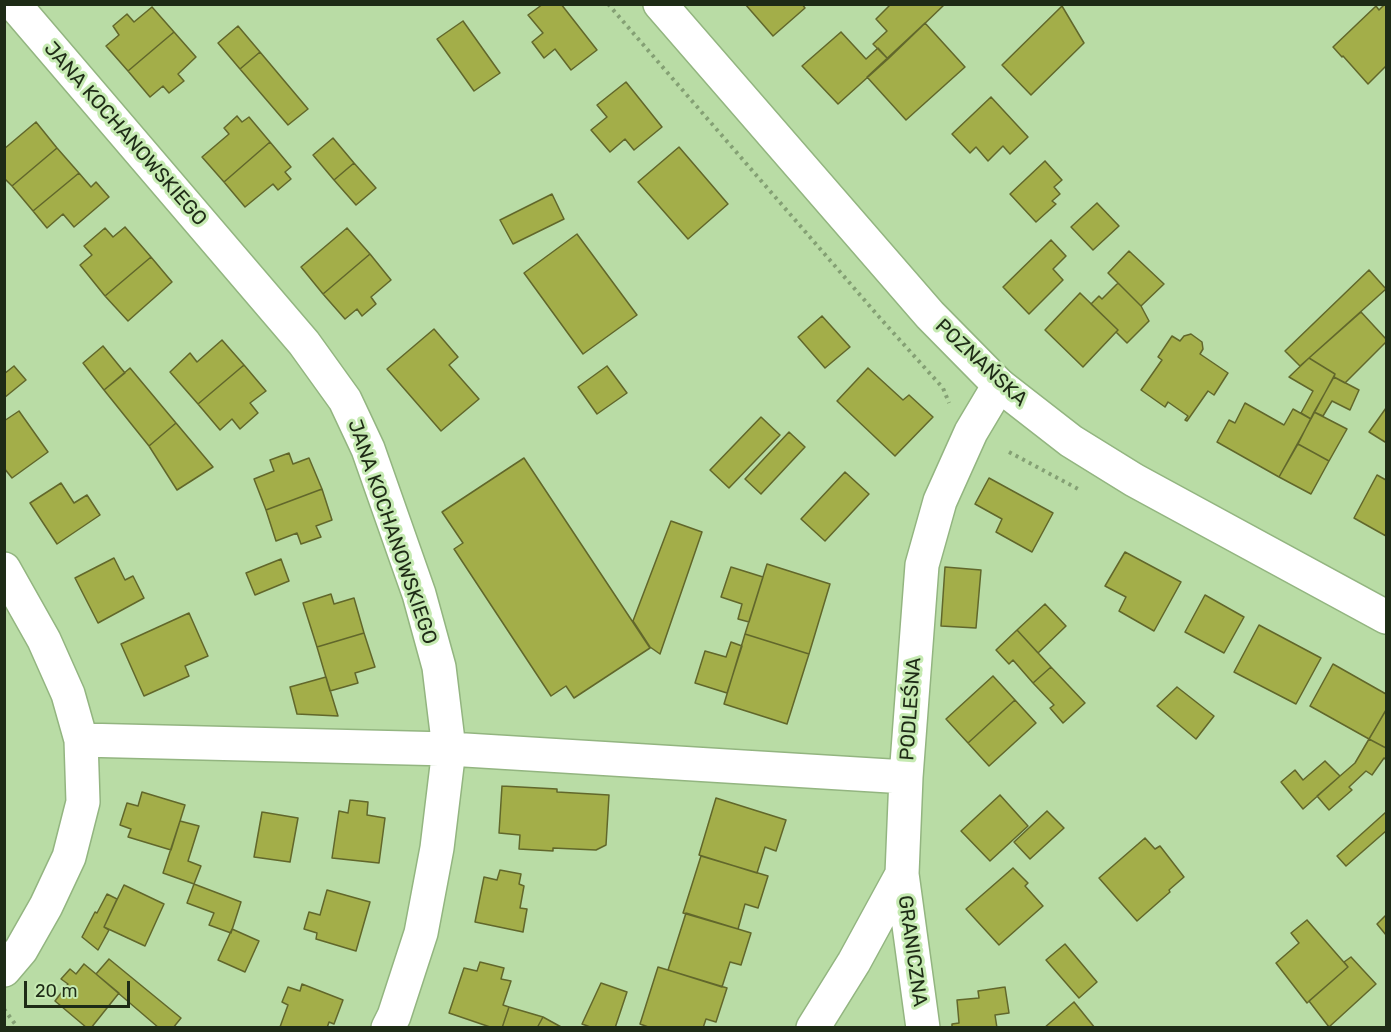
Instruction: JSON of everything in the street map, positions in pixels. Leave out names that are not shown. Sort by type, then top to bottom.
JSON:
[{"type":"street","name":"JANA KOCHANOWSKIEGO","points":[[14,4],[304,343],[345,400],[368,449],[419,594],[439,667],[449,749],[438,848],[420,933],[394,1016],[388,1028]]},
{"type":"street","name":"POZNAŃSKA","points":[[660,4],[930,315],[999,384],[1071,441],[1134,480],[1386,617]]},
{"type":"street","name":"PODLEŚNA","points":[[813,1028],[854,962],[902,874],[906,777],[922,565],[940,501],[971,432],[999,384]]},
{"type":"street","points":[[4,569],[44,640],[68,693],[81,740],[83,802],[69,857],[46,906],[21,950],[4,970]]},
{"type":"street","points":[[81,740],[449,749],[906,777]]},
{"type":"street","name":"GRANICZNA","points":[[902,874],[923,1028]]},
{"type":"path","points":[[608,4],[943,388],[950,405],[948,411]]},
{"type":"path","points":[[4,1009],[18,1028]]},
{"type":"building","points":[[543,4],[561,4],[597,50],[571,70],[555,49],[544,58],[532,42],[543,33],[528,15]]},
{"type":"building","points":[[745,4],[802,4],[805,8],[773,36]]},
{"type":"building","points":[[891,4],[945,4],[888,59],[873,44],[887,31],[876,19]]},
{"type":"building","points":[[1385,4],[1386,66],[1368,84],[1333,47],[1376,6],[1379,10]]},
{"type":"building","points":[[1062,6],[1084,43],[1031,95],[1002,65]]},
{"type":"building","points":[[152,7],[174,32],[128,71],[106,46],[119,35],[113,26],[127,14],[134,22]]},
{"type":"building","points":[[463,21],[500,73],[474,91],[437,39]]},
{"type":"building","points":[[925,23],[965,67],[906,120],[867,77]]},
{"type":"building","points":[[238,26],[260,52],[240,69],[218,43]]},
{"type":"building","points":[[174,32],[196,57],[178,74],[184,81],[169,93],[163,86],[150,97],[128,71]]},
{"type":"building","points":[[841,32],[866,59],[878,48],[888,59],[838,104],[802,66]]},
{"type":"building","points":[[260,52],[308,109],[288,125],[240,69]]},
{"type":"building","points":[[626,82],[662,127],[634,150],[625,139],[610,152],[591,130],[607,117],[597,105]]},
{"type":"building","points":[[991,97],[1028,137],[1010,154],[1003,146],[988,161],[976,147],[970,153],[952,134]]},
{"type":"building","points":[[237,116],[242,122],[249,117],[270,142],[224,182],[202,157],[229,134],[224,128]]},
{"type":"building","points":[[36,122],[57,148],[12,186],[4,178],[4,149]]},
{"type":"building","points":[[333,138],[354,163],[334,180],[313,155]]},
{"type":"building","points":[[270,142],[291,167],[285,172],[291,179],[278,190],[273,184],[245,207],[224,182]]},
{"type":"building","points":[[679,147],[728,204],[688,239],[638,182]]},
{"type":"building","points":[[57,148],[79,173],[33,211],[12,186]]},
{"type":"building","points":[[1045,161],[1062,180],[1054,187],[1060,194],[1052,201],[1056,204],[1036,222],[1010,194]]},
{"type":"building","points":[[354,163],[376,188],[356,205],[334,180]]},
{"type":"building","points":[[79,173],[91,187],[96,182],[109,197],[74,227],[63,214],[47,228],[33,211]]},
{"type":"building","points":[[552,194],[564,219],[513,244],[500,220]]},
{"type":"building","points":[[1097,203],[1119,226],[1093,250],[1071,227]]},
{"type":"building","points":[[125,227],[151,257],[105,296],[80,265],[92,255],[84,246],[105,228],[113,237]]},
{"type":"building","points":[[347,228],[370,254],[323,294],[301,267]]},
{"type":"building","points":[[577,234],[637,315],[583,354],[524,273]]},
{"type":"building","points":[[1051,240],[1066,256],[1053,269],[1063,280],[1029,314],[1003,287]]},
{"type":"building","points":[[1129,251],[1164,284],[1141,306],[1108,273]]},
{"type":"building","points":[[370,254],[391,280],[371,297],[376,304],[362,316],[357,309],[345,319],[323,294]]},
{"type":"building","points":[[151,257],[172,282],[128,321],[105,296]]},
{"type":"building","points":[[1369,270],[1386,289],[1300,366],[1285,351]]},
{"type":"building","points":[[1118,283],[1141,306],[1149,321],[1127,343],[1116,332],[1118,330],[1091,304],[1099,296],[1102,299]]},
{"type":"building","points":[[1080,293],[1118,330],[1083,367],[1045,330]]},
{"type":"building","points":[[1361,312],[1386,339],[1386,342],[1345,383],[1309,358]]},
{"type":"building","points":[[822,316],[850,347],[825,368],[798,337]]},
{"type":"building","points":[[434,329],[458,357],[449,365],[479,399],[441,431],[387,369]]},
{"type":"building","points":[[1191,334],[1202,342],[1203,349],[1200,354],[1228,373],[1214,395],[1208,391],[1187,421],[1185,420],[1188,416],[1168,402],[1165,407],[1141,390],[1162,360],[1158,357],[1172,336],[1180,341],[1184,336]]},
{"type":"building","points":[[222,340],[244,365],[198,404],[170,372],[190,353],[197,362]]},
{"type":"building","points":[[103,346],[125,373],[104,390],[83,363]]},
{"type":"building","points":[[1309,358],[1335,374],[1311,419],[1301,413],[1313,391],[1289,377]]},
{"type":"building","points":[[244,365],[266,391],[250,403],[258,413],[240,429],[232,419],[220,430],[198,404]]},
{"type":"building","points":[[14,366],[26,380],[4,398],[4,374]]},
{"type":"building","points":[[607,366],[627,393],[597,414],[578,387]]},
{"type":"building","points":[[130,368],[176,423],[149,446],[104,390]]},
{"type":"building","points":[[868,368],[903,400],[909,395],[933,417],[895,456],[837,401]]},
{"type":"building","points":[[1334,377],[1359,390],[1350,410],[1332,401],[1323,416],[1314,412]]},
{"type":"building","points":[[1245,403],[1284,425],[1293,409],[1311,419],[1279,477],[1217,442],[1229,420],[1235,423]]},
{"type":"building","points":[[1386,408],[1386,441],[1385,442],[1369,432]]},
{"type":"building","points":[[19,411],[48,452],[12,478],[4,468],[4,421]]},
{"type":"building","points":[[1314,412],[1347,429],[1329,461],[1298,444]]},
{"type":"building","points":[[761,417],[780,435],[729,488],[710,470]]},
{"type":"building","points":[[176,423],[213,467],[177,490],[149,446]]},
{"type":"building","points":[[789,432],[805,447],[761,494],[745,479]]},
{"type":"building","points":[[1298,444],[1329,461],[1311,494],[1279,477]]},
{"type":"building","points":[[289,453],[293,464],[309,458],[322,489],[266,510],[254,479],[274,471],[270,460]]},
{"type":"building","points":[[524,458],[650,648],[574,698],[566,686],[551,696],[454,549],[463,543],[442,512]]},
{"type":"building","points":[[845,472],[869,494],[825,541],[801,519]]},
{"type":"building","points":[[1377,475],[1386,480],[1386,536],[1354,518]]},
{"type":"building","points":[[989,478],[1053,513],[1032,552],[996,532],[1002,519],[975,504]]},
{"type":"building","points":[[61,483],[74,503],[87,495],[100,515],[57,544],[30,503]]},
{"type":"building","points":[[322,489],[332,520],[316,526],[321,537],[301,544],[297,533],[276,541],[266,510]]},
{"type":"building","points":[[671,521],[702,532],[660,654],[650,647],[633,621]]},
{"type":"building","points":[[1125,552],[1181,582],[1154,631],[1119,611],[1126,597],[1105,586]]},
{"type":"building","points":[[114,558],[125,580],[133,576],[144,598],[98,623],[75,578]]},
{"type":"building","points":[[281,559],[289,581],[255,595],[246,573]]},
{"type":"building","points":[[767,564],[830,584],[809,654],[745,634]]},
{"type":"building","points":[[731,567],[763,577],[749,622],[738,619],[742,604],[721,597]]},
{"type":"building","points":[[945,567],[981,570],[976,628],[941,626]]},
{"type":"building","points":[[331,594],[334,604],[354,598],[364,633],[317,647],[303,603]]},
{"type":"building","points":[[1205,595],[1244,617],[1224,653],[1185,632]]},
{"type":"building","points":[[1045,604],[1066,626],[1038,653],[1017,630]]},
{"type":"building","points":[[189,613],[208,656],[185,666],[189,676],[144,696],[121,644]]},
{"type":"building","points":[[1259,625],[1321,658],[1296,704],[1234,672]]},
{"type":"building","points":[[1017,630],[1051,667],[1033,683],[1013,660],[1009,664],[996,650]]},
{"type":"building","points":[[364,633],[375,667],[355,673],[358,683],[330,691],[317,647]]},
{"type":"building","points":[[745,634],[809,654],[787,724],[724,704]]},
{"type":"building","points":[[731,642],[742,646],[727,693],[695,683],[705,651],[726,657]]},
{"type":"building","points":[[1333,664],[1386,694],[1386,710],[1369,739],[1310,706]]},
{"type":"building","points":[[1051,667],[1085,703],[1063,723],[1050,708],[1054,705],[1033,683]]},
{"type":"building","points":[[993,676],[1015,700],[968,743],[946,719]]},
{"type":"building","points":[[326,677],[338,716],[297,714],[290,687]]},
{"type":"building","points":[[1177,687],[1214,716],[1196,739],[1157,706]]},
{"type":"building","points":[[1015,700],[1036,723],[989,766],[968,743]]},
{"type":"building","points":[[1386,710],[1386,748],[1369,739]]},
{"type":"building","points":[[1369,739],[1386,748],[1386,759],[1384,758],[1372,775],[1366,771],[1349,787],[1352,790],[1329,810],[1317,796],[1355,763]]},
{"type":"building","points":[[1325,761],[1340,776],[1303,809],[1281,782],[1295,770],[1303,780]]},
{"type":"building","points":[[502,786],[609,795],[606,845],[596,850],[519,849],[520,835],[499,833]]},
{"type":"building","points":[[142,792],[185,805],[171,850],[128,837],[131,829],[120,825],[127,803],[138,806]]},
{"type":"building","points":[[1000,795],[1028,826],[990,861],[961,831]]},
{"type":"building","points":[[716,798],[786,820],[776,851],[765,847],[757,873],[699,855]]},
{"type":"building","points":[[350,800],[368,802],[367,815],[385,818],[379,863],[332,858],[339,811],[348,813]]},
{"type":"building","points":[[1047,811],[1064,828],[1030,859],[1014,842]]},
{"type":"building","points":[[262,812],[298,818],[290,862],[254,857]]},
{"type":"building","points":[[1386,812],[1386,831],[1346,866],[1337,856]]},
{"type":"building","points":[[180,821],[199,826],[188,861],[201,866],[194,884],[163,873]]},
{"type":"building","points":[[1145,838],[1155,849],[1160,846],[1184,877],[1137,921],[1099,878]]},
{"type":"building","points":[[701,856],[768,876],[758,908],[745,904],[738,929],[683,913]]},
{"type":"building","points":[[1013,868],[1028,883],[1025,886],[1043,906],[999,945],[966,909]]},
{"type":"building","points":[[500,870],[521,874],[519,884],[524,886],[520,908],[527,909],[523,932],[475,922],[484,877],[497,880]]},
{"type":"building","points":[[194,884],[241,902],[231,933],[209,925],[214,913],[187,903]]},
{"type":"building","points":[[124,885],[164,904],[145,946],[104,927]]},
{"type":"building","points":[[327,890],[370,902],[356,951],[316,939],[317,933],[304,929],[309,912],[320,915]]},
{"type":"building","points":[[107,894],[117,899],[104,927],[109,930],[98,950],[82,937]]},
{"type":"building","points":[[686,913],[751,933],[741,965],[730,962],[722,987],[668,970]]},
{"type":"building","points":[[1386,915],[1386,935],[1377,924]]},
{"type":"building","points":[[1307,920],[1348,967],[1307,1003],[1276,963],[1299,943],[1291,933]]},
{"type":"building","points":[[232,929],[259,941],[245,972],[218,960]]},
{"type":"building","points":[[1065,944],[1097,982],[1079,998],[1046,960]]},
{"type":"building","points":[[1351,957],[1376,984],[1329,1027],[1309,1001],[1348,967],[1344,962]]},
{"type":"building","points":[[109,959],[181,1018],[173,1028],[159,1028],[96,974]]},
{"type":"building","points":[[480,962],[504,968],[501,979],[511,981],[503,1005],[509,1007],[502,1028],[493,1028],[449,1013],[464,968],[477,971]]},
{"type":"building","points":[[84,964],[119,993],[91,1028],[87,1028],[55,1001],[68,984],[61,979],[70,969],[76,974]]},
{"type":"building","points":[[658,967],[727,988],[716,1022],[706,1019],[703,1028],[651,1028],[640,1024]]},
{"type":"building","points":[[601,983],[627,992],[615,1028],[593,1028],[582,1024]]},
{"type":"building","points":[[302,984],[343,1000],[334,1024],[329,1022],[327,1028],[280,1027],[288,1005],[282,1002],[288,987],[300,991]]},
{"type":"building","points":[[1005,987],[1009,1013],[995,1015],[997,1028],[952,1028],[952,1024],[959,1023],[957,1000],[979,998],[978,991]]},
{"type":"building","points":[[1074,1002],[1095,1028],[1044,1028]]},
{"type":"building","points":[[509,1007],[543,1017],[537,1028],[502,1028]]},
{"type":"building","points":[[543,1017],[563,1028],[537,1028]]}]
